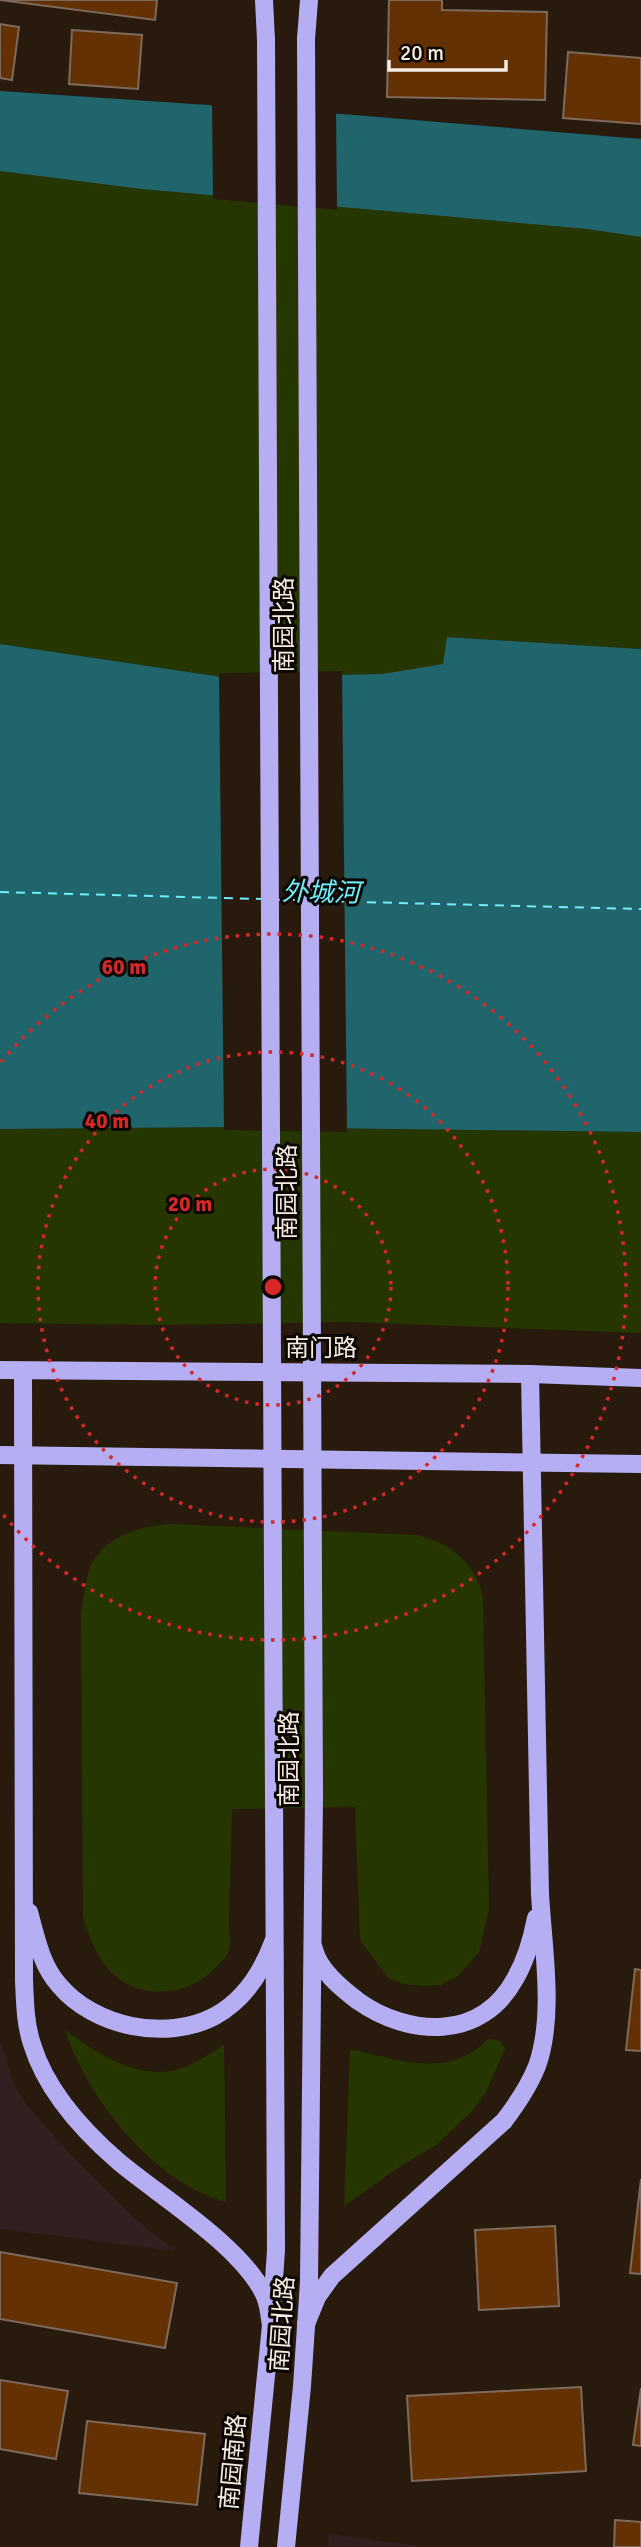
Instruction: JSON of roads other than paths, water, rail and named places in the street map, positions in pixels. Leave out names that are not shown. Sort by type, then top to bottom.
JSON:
[{"type":"main road","name":"南园北路","points":[[264,0],[276,1934],[276,2250],[265,2382]]},
{"type":"main road","name":"南园北路","points":[[286,2547],[302,2386],[310,2239],[314,1796],[306,39],[309,0]]},
{"type":"main road","name":"南门路","points":[[0,1370],[530,1374],[641,1378]]},
{"type":"main road","points":[[23,1371],[23,1888],[25,2007],[30,2038],[40,2063],[65,2105],[93,2139],[224,2246],[263,2292],[271,2325]]},
{"type":"main road","points":[[306,2323],[317,2297],[332,2276],[494,2131],[514,2108],[531,2080],[542,2042],[545,1973],[540,1894],[530,1374]]},
{"type":"main road","points":[[0,1455],[641,1464]]},
{"type":"main road","points":[[23,1888],[46,1966],[58,1984],[75,2002],[88,2010],[118,2023],[134,2026],[177,2028],[215,2016],[229,2006],[255,1979],[266,1961],[276,1934]]},
{"type":"main road","points":[[311,1935],[315,1955],[323,1967],[336,1983],[369,2008],[405,2024],[422,2028],[445,2028],[481,2014],[508,1990],[529,1947],[540,1894]]},
{"type":"main road","name":"南园南路","points":[[249,2547],[265,2382]]},
{"type":"water","points":[[0,91],[354,115],[641,139],[641,237],[587,229],[141,189],[0,171]]},
{"type":"water","name":"外城河","points":[[447,637],[641,649],[641,1132],[233,1127],[0,1129],[0,644],[222,677],[382,674],[443,664]]}]
